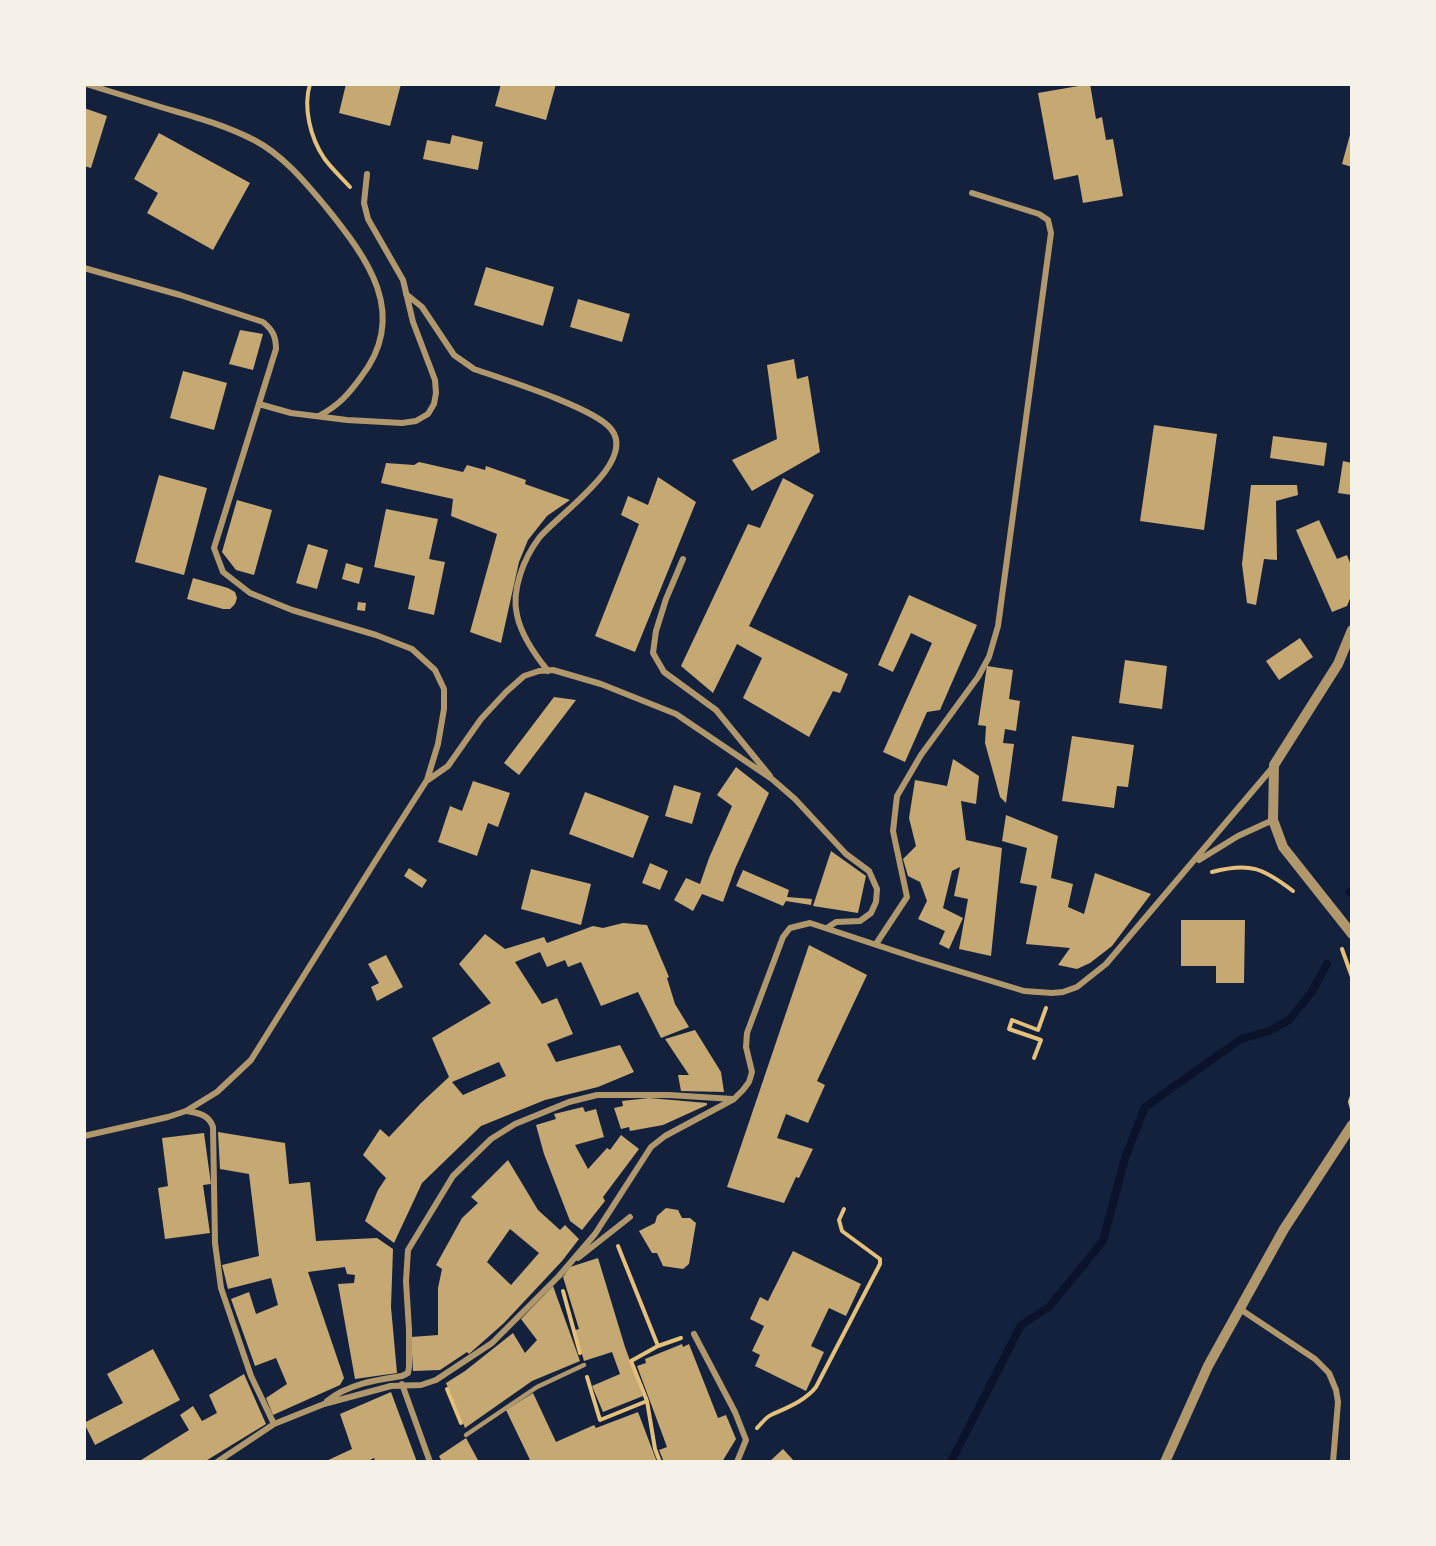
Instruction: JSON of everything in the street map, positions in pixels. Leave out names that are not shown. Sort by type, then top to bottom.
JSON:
[{"type":"street","points":[[86,84],[216,123],[272,150],[304,181],[345,230],[371,270],[378,286],[382,301],[382,336],[365,373],[335,408],[319,416]]},
{"type":"street","points":[[259,404],[291,413],[347,420],[402,423],[416,421],[428,414],[434,404],[435,380],[424,355],[403,280],[368,219],[364,203],[367,174]]},
{"type":"street","points":[[876,944],[907,897],[893,831],[897,796],[921,755],[978,676],[989,657],[998,626],[1051,233],[1048,220],[1039,214],[972,193]]},
{"type":"street","points":[[84,268],[180,295],[263,322],[271,328],[276,349],[214,548],[218,562],[223,572],[250,592],[292,610],[376,635],[412,649],[435,670],[444,689],[444,709],[438,744],[427,780],[251,1060],[217,1092],[186,1111],[84,1136]]},
{"type":"street","points":[[406,294],[422,307],[445,344],[460,361],[474,369],[594,415],[612,430],[616,438],[616,454],[600,478],[538,540],[526,559],[521,573],[516,603],[517,615],[531,647],[548,671]]},
{"type":"street","points":[[683,559],[663,610],[656,632],[653,653],[664,672],[716,710],[772,779]]},
{"type":"street","points":[[217,1462],[226,1459],[274,1424],[324,1404],[402,1384],[421,1384],[442,1378],[492,1343],[570,1264],[603,1222],[651,1147],[665,1136],[734,1099],[749,1082],[752,1072],[746,1047],[747,1033],[783,938],[790,928],[810,923],[1024,991],[1063,992],[1091,978],[1106,964],[1189,868],[1274,765],[1338,664],[1348,646],[1352,630]]},
{"type":"street","points":[[427,780],[448,766],[481,720],[524,676],[539,671],[553,670],[601,684],[676,714],[772,779],[846,854],[869,871],[876,882],[877,889],[876,902],[871,913],[860,921],[836,922],[827,928]]},
{"type":"street","points":[[1274,765],[1273,820],[1283,847],[1352,934]]},
{"type":"street","points":[[1189,868],[1238,836],[1273,820]]},
{"type":"street","points":[[324,1404],[333,1396],[360,1384],[408,1373],[410,1367],[406,1281],[408,1250],[453,1176],[490,1139],[515,1124],[569,1102],[597,1095],[669,1095],[734,1099]]},
{"type":"street","points":[[186,1111],[206,1116],[213,1127],[215,1243],[221,1288],[251,1376],[274,1424]]},
{"type":"street","points":[[1165,1462],[1208,1366],[1284,1229],[1352,1125]]},
{"type":"street","points":[[570,1264],[613,1232],[630,1216]]},
{"type":"street","points":[[1240,1309],[1315,1359],[1329,1373],[1338,1402],[1333,1462]]},
{"type":"street","points":[[694,1334],[735,1412],[746,1440],[736,1462]]},
{"type":"street","points":[[402,1384],[430,1462]]},
{"type":"lane","points":[[466,1435],[537,1387],[584,1365]]},
{"type":"path","points":[[310,84],[307,96],[313,136],[324,157],[364,203]]},
{"type":"path","points":[[1189,868],[1208,873],[1230,867],[1250,867],[1265,871],[1299,896]]},
{"type":"path","points":[[1338,942],[1344,952],[1352,977]]},
{"type":"path","points":[[1034,1058],[1041,1040],[1009,1029],[1012,1020],[1038,1030],[1052,993]]},
{"type":"path","points":[[1352,1096],[1350,1102],[1352,1110]]},
{"type":"path","points":[[746,1440],[770,1415],[779,1413],[813,1390],[880,1264],[880,1258],[842,1230],[839,1220],[844,1209]]},
{"type":"path","points":[[613,1232],[658,1346]]},
{"type":"path","points":[[559,1276],[600,1420],[647,1401]]},
{"type":"path","points":[[660,1462],[655,1449],[647,1401],[631,1361],[658,1346],[694,1334]]},
{"type":"path","points":[[442,1378],[466,1435]]},
{"type":"building","points":[[346,84],[401,84],[390,126],[339,113]]},
{"type":"building","points":[[501,84],[556,84],[546,120],[495,106]]},
{"type":"building","points":[[1090,84],[1096,119],[1102,117],[1106,140],[1113,139],[1123,196],[1083,203],[1078,175],[1054,180],[1038,93]]},
{"type":"building","points":[[84,108],[107,116],[91,168],[84,166]]},
{"type":"building","points":[[1352,131],[1352,167],[1342,164]]},
{"type":"building","points":[[159,133],[250,183],[213,250],[147,213],[158,193],[134,179]]},
{"type":"building","points":[[452,135],[483,142],[478,170],[423,159],[427,140],[450,144]]},
{"type":"building","points":[[486,267],[554,287],[543,326],[474,305]]},
{"type":"building","points":[[578,299],[630,314],[622,342],[570,327]]},
{"type":"building","points":[[240,330],[263,334],[253,370],[229,364]]},
{"type":"building","points":[[794,359],[797,379],[808,376],[820,452],[752,491],[732,460],[777,439],[767,365]]},
{"type":"building","points":[[183,371],[227,383],[214,430],[170,418]]},
{"type":"building","points":[[1154,425],[1217,434],[1204,530],[1140,521]]},
{"type":"building","points":[[1273,436],[1327,443],[1324,466],[1270,458]]},
{"type":"building","points":[[1343,461],[1352,463],[1352,495],[1338,493]]},
{"type":"building","points":[[419,462],[463,472],[467,465],[485,470],[486,466],[526,480],[525,484],[570,500],[547,516],[528,540],[519,562],[501,643],[470,632],[497,534],[451,516],[453,499],[381,483],[386,463],[414,465]]},
{"type":"building","points":[[159,475],[207,488],[184,575],[135,562]]},
{"type":"building","points":[[658,477],[696,502],[635,652],[595,636],[639,524],[621,515],[628,496],[648,505]]},
{"type":"building","points":[[783,478],[814,495],[749,626],[848,674],[840,693],[833,691],[809,737],[743,698],[762,658],[737,644],[713,693],[681,666],[748,524],[760,528]]},
{"type":"building","points":[[1251,485],[1297,485],[1298,495],[1276,501],[1277,560],[1264,559],[1256,605],[1247,603],[1242,564]]},
{"type":"building","points":[[237,500],[272,510],[254,575],[236,570],[222,552]]},
{"type":"building","points":[[386,509],[438,519],[429,559],[445,562],[434,615],[408,609],[415,576],[374,567]]},
{"type":"building","points":[[1319,520],[1337,559],[1347,555],[1352,568],[1352,594],[1347,606],[1332,612],[1296,530]]},
{"type":"building","points":[[308,544],[328,550],[317,589],[296,583]]},
{"type":"building","points":[[346,563],[363,568],[359,584],[342,579]]},
{"type":"building","points":[[193,578],[235,592],[237,598],[235,604],[230,609],[223,609],[187,599]]},
{"type":"building","points":[[909,595],[977,625],[940,710],[927,712],[905,762],[883,752],[932,643],[911,633],[893,672],[878,665]]},
{"type":"building","points":[[358,602],[366,603],[365,611],[357,610]]},
{"type":"building","points":[[1300,638],[1313,657],[1279,680],[1266,661]]},
{"type":"building","points":[[1125,660],[1167,666],[1162,709],[1119,703]]},
{"type":"building","points":[[987,666],[1013,670],[1009,699],[1020,701],[1016,731],[1005,729],[1003,743],[1014,744],[1006,803],[1000,797],[985,743],[986,726],[978,725]]},
{"type":"building","points":[[554,697],[576,700],[519,775],[504,763]]},
{"type":"building","points":[[1072,736],[1134,745],[1128,787],[1117,786],[1114,808],[1062,801]]},
{"type":"building","points":[[953,759],[979,776],[976,804],[961,801],[966,840],[1002,848],[991,956],[959,949],[968,899],[954,896],[960,867],[952,871],[943,908],[963,918],[949,949],[939,944],[945,931],[918,919],[927,901],[920,882],[908,876],[903,859],[916,846],[909,818],[915,780],[947,786]]},
{"type":"building","points":[[736,767],[769,793],[723,902],[702,894],[693,911],[674,900],[686,878],[700,884],[732,806],[717,795]]},
{"type":"building","points":[[473,781],[510,793],[498,827],[488,823],[477,856],[438,842],[450,806],[462,811]]},
{"type":"building","points":[[674,785],[701,793],[692,824],[665,816]]},
{"type":"building","points":[[585,792],[649,816],[633,858],[569,834]]},
{"type":"building","points":[[1006,815],[1058,836],[1051,878],[1073,884],[1068,907],[1084,914],[1095,873],[1151,894],[1112,946],[1090,963],[1077,969],[1058,965],[1070,948],[1026,944],[1037,886],[1020,883],[1027,848],[1002,841]]},
{"type":"building","points":[[831,851],[866,876],[858,913],[813,906]]},
{"type":"building","points":[[650,863],[668,871],[660,890],[642,883]]},
{"type":"building","points":[[409,868],[427,880],[422,888],[404,876]]},
{"type":"building","points":[[531,869],[591,884],[581,925],[521,909]]},
{"type":"building","points":[[743,870],[789,890],[787,897],[812,899],[811,905],[786,901],[783,906],[736,886]]},
{"type":"building","points":[[1181,920],[1245,920],[1244,983],[1216,983],[1216,966],[1181,966]]},
{"type":"building","points":[[623,923],[647,925],[669,977],[667,978],[675,1004],[689,1027],[661,1038],[638,992],[601,1006],[581,962],[568,967],[565,960],[547,967],[540,952],[515,962],[542,1004],[557,998],[573,1034],[547,1044],[556,1062],[620,1045],[634,1072],[598,1087],[545,1100],[481,1126],[422,1183],[394,1243],[365,1221],[378,1190],[386,1178],[363,1155],[380,1129],[389,1137],[449,1077],[432,1038],[491,1003],[459,964],[485,934],[505,949],[544,937],[547,943],[593,926],[603,928]],"holes":[[[499,1062],[506,1076],[463,1095],[452,1082]]]},
{"type":"building","points":[[809,945],[867,975],[817,1081],[825,1085],[808,1123],[786,1114],[777,1138],[813,1149],[784,1203],[727,1187]]},
{"type":"building","points":[[386,955],[403,987],[377,1001],[371,987],[379,983],[368,964]]},
{"type":"building","points":[[695,1030],[721,1072],[724,1092],[681,1091],[678,1075],[689,1075],[665,1039]]},
{"type":"building","points":[[649,1098],[707,1103],[707,1105],[663,1125],[630,1131],[629,1127],[621,1129],[614,1108],[623,1106],[622,1101]]},
{"type":"building","points":[[583,1107],[585,1112],[596,1109],[604,1137],[575,1145],[588,1169],[607,1148],[610,1150],[621,1135],[639,1149],[603,1197],[605,1201],[582,1230],[570,1221],[544,1154],[536,1125],[556,1119],[554,1114]]},
{"type":"building","points":[[218,1132],[285,1143],[289,1184],[310,1182],[316,1241],[377,1238],[393,1249],[391,1307],[397,1373],[355,1379],[338,1284],[354,1283],[355,1275],[347,1274],[345,1267],[308,1272],[344,1378],[340,1385],[273,1415],[266,1398],[287,1384],[276,1358],[255,1366],[231,1299],[249,1292],[256,1314],[278,1305],[271,1278],[228,1289],[222,1265],[259,1256],[249,1174],[220,1169]]},
{"type":"building","points":[[204,1133],[211,1184],[203,1185],[210,1233],[165,1239],[158,1188],[168,1186],[162,1138]]},
{"type":"building","points":[[508,1160],[538,1210],[560,1230],[565,1225],[579,1239],[562,1261],[504,1323],[469,1354],[467,1352],[440,1370],[413,1371],[411,1337],[438,1335],[438,1288],[442,1269],[436,1265],[462,1218],[478,1203],[471,1197]],"holes":[[[510,1229],[539,1253],[511,1285],[487,1262]]]},
{"type":"building","points":[[666,1208],[678,1210],[682,1218],[690,1218],[696,1223],[689,1264],[683,1269],[663,1266],[657,1253],[652,1253],[639,1231],[655,1223],[657,1216]]},
{"type":"building","points":[[793,1251],[861,1284],[846,1316],[829,1308],[811,1346],[824,1352],[806,1391],[755,1366],[760,1355],[752,1351],[764,1326],[750,1319],[760,1297],[768,1301]]},
{"type":"building","points":[[598,1258],[625,1347],[643,1396],[603,1412],[592,1386],[620,1374],[612,1352],[584,1361],[575,1330],[579,1329],[563,1277],[570,1267]]},
{"type":"building","points":[[553,1286],[580,1361],[532,1381],[465,1428],[446,1383],[513,1333],[525,1353],[537,1340],[521,1319]]},
{"type":"building","points":[[682,1344],[683,1347],[689,1344],[718,1418],[726,1415],[736,1439],[722,1462],[664,1462],[659,1450],[667,1447],[637,1366],[646,1363],[645,1359]]},
{"type":"building","points":[[153,1349],[180,1400],[95,1445],[84,1423],[123,1403],[107,1374]]},
{"type":"building","points":[[244,1374],[266,1424],[204,1462],[138,1462],[189,1430],[180,1415],[193,1406],[202,1421],[217,1413],[209,1395]]},
{"type":"building","points":[[391,1392],[417,1462],[376,1462],[374,1458],[366,1462],[324,1462],[352,1449],[340,1414]]},
{"type":"building","points":[[533,1393],[556,1442],[594,1425],[596,1428],[638,1412],[657,1462],[531,1462],[506,1410]]},
{"type":"building","points":[[466,1438],[479,1462],[442,1462],[439,1456]]},
{"type":"building","points":[[783,1449],[795,1462],[769,1462]]},
{"type":"waterway","points":[[951,1462],[1021,1325],[1049,1307],[1103,1241],[1125,1158],[1145,1107],[1241,1039],[1269,1031],[1289,1020],[1311,993],[1327,964]]}]
